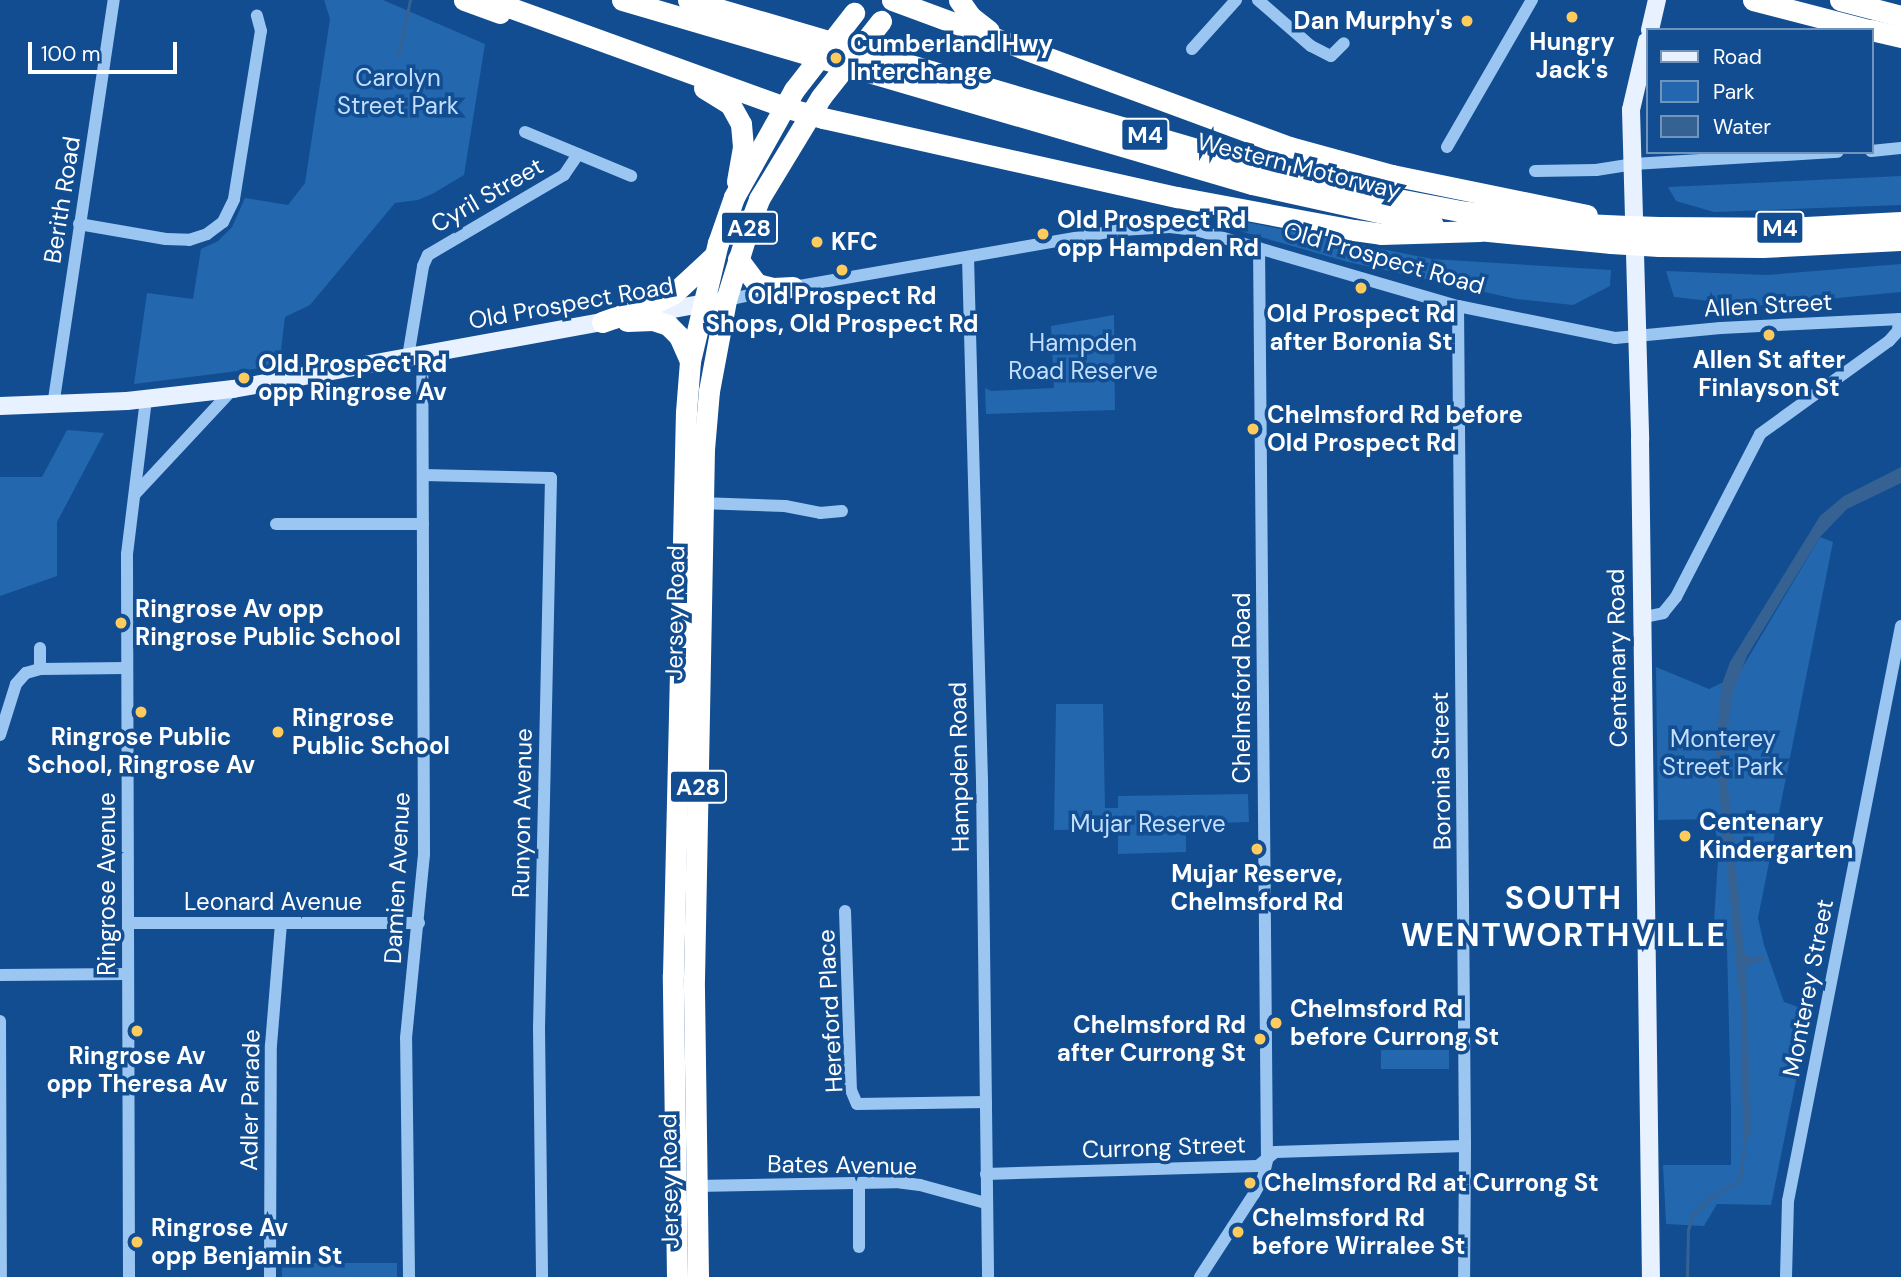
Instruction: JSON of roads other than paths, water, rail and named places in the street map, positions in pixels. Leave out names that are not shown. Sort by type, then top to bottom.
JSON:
[{"type":"highway","points":[[464,0],[720,96],[737,113],[743,134],[734,197]]},
{"type":"highway","points":[[489,0],[815,106],[1177,197],[1381,234],[1480,231]]},
{"type":"highway","name":"Western Motorway","points":[[622,0],[1252,184],[1384,215],[1480,231],[1615,229]]},
{"type":"highway","name":"Western Motorway","points":[[688,0],[1309,182],[1459,211],[1615,229],[1659,237],[1762,247],[1901,240]]},
{"type":"highway","points":[[894,0],[1290,147],[1392,175],[1544,204],[1615,229]]},
{"type":"highway","name":"Jersey Road","points":[[677,1277],[673,975],[693,503],[709,391],[726,299],[760,199],[815,106],[881,21],[894,0]]},
{"type":"highway","points":[[959,0],[970,16],[990,32],[1033,52]]},
{"type":"highway","points":[[1753,0],[1862,28]]},
{"type":"highway","points":[[1846,1],[1901,16]]},
{"type":"highway","name":"Jersey Road","points":[[698,1277],[691,361],[714,255],[734,197],[789,98],[859,6]]},
{"type":"highway","points":[[1873,31],[1901,37]]},
{"type":"highway","name":"Western Motorway","points":[[1659,237],[1901,222]]},
{"type":"highway","points":[[602,322],[673,294],[714,255]]},
{"type":"highway","points":[[738,260],[757,284],[773,288],[793,287]]},
{"type":"highway","points":[[602,322],[653,320],[668,325],[678,336],[691,361]]},
{"type":"main road","points":[[1650,28],[1657,0]]},
{"type":"main road","name":"Centenary Road","points":[[1646,45],[1631,110],[1637,335],[1651,1277]]},
{"type":"main road","name":"Old Prospect Road","points":[[0,406],[52,406],[146,400],[233,389],[726,299]]},
{"type":"street","name":"Berith Road","points":[[52,406],[114,0]]},
{"type":"street","points":[[1192,50],[1236,0]]},
{"type":"street","points":[[1258,0],[1311,47],[1331,55],[1344,43]]},
{"type":"street","points":[[1447,147],[1532,0]]},
{"type":"street","points":[[79,224],[166,239],[190,240],[207,234],[223,222],[234,198],[261,31],[257,16]]},
{"type":"street","points":[[526,132],[631,176]]},
{"type":"street","points":[[1873,150],[1901,148]]},
{"type":"street","name":"Cyril Street","points":[[415,356],[423,266],[428,254],[564,175],[578,154]]},
{"type":"street","points":[[1535,170],[1596,170],[1633,164],[1804,154]]},
{"type":"street","name":"Old Prospect Road","points":[[726,299],[1147,227],[1184,227],[1458,306],[1581,333],[1615,338],[1637,335]]},
{"type":"street","name":"Chelmsford Road","points":[[1200,1277],[1259,1186],[1267,1160],[1259,248]]},
{"type":"street","name":"Hampden Road","points":[[968,257],[982,781],[988,1277]]},
{"type":"street","name":"Boronia Street","points":[[1458,306],[1464,1277]]},
{"type":"street","points":[[1640,618],[1663,613],[1676,597],[1760,434],[1889,341],[1898,331],[1900,319]]},
{"type":"street","name":"Allen Street","points":[[1637,335],[1900,319]]},
{"type":"street","name":"Damien Avenue","points":[[409,1277],[406,1038],[424,855],[422,475],[415,356]]},
{"type":"street","points":[[136,493],[233,389]]},
{"type":"street","name":"Ringrose Avenue","points":[[129,1277],[127,554],[146,400]]},
{"type":"street","name":"Runyon Avenue","points":[[422,475],[551,478],[539,1028],[542,1277]]},
{"type":"street","points":[[693,503],[785,506],[820,513],[842,511]]},
{"type":"street","points":[[276,524],[422,524]]},
{"type":"street","name":"Monterey Street","points":[[1786,1277],[1788,1201],[1901,627]]},
{"type":"street","points":[[40,648],[40,669]]},
{"type":"street","points":[[0,735],[16,684],[26,673],[40,669],[126,668]]},
{"type":"street","name":"Hereford Place","points":[[845,911],[850,1090],[857,1104],[986,1102]]},
{"type":"street","name":"Leonard Avenue","points":[[128,923],[419,923]]},
{"type":"street","name":"Adler Parade","points":[[270,1277],[271,1045],[281,923]]},
{"type":"street","points":[[0,975],[128,974]]},
{"type":"street","points":[[0,1021],[1,1277]]},
{"type":"street","name":"Currong Street","points":[[986,1174],[1258,1166],[1275,1152],[1465,1146]]},
{"type":"street","points":[[859,1183],[859,1247]]},
{"type":"street","name":"Bates Avenue","points":[[696,1186],[859,1183],[920,1185],[986,1203]]},
{"type":"water","points":[[1901,467],[1901,483],[1847,509],[1820,537],[1747,656],[1732,695],[1725,755],[1744,952],[1749,957],[1764,956],[1764,961],[1751,963],[1746,969],[1751,1134],[1743,1135],[1741,1010],[1715,747],[1722,684],[1730,662],[1820,516],[1844,496]]},
{"type":"waterway","points":[[398,56],[410,0]]},
{"type":"waterway","points":[[1687,1277],[1688,1230],[1693,1215],[1710,1198],[1740,1180],[1746,1131]]},
{"type":"place","name":"Hungry Jack's","points":[[1572,17]]},
{"type":"place","name":"Dan Murphy's","points":[[1467,21]]},
{"type":"place","name":"Cumberland Hwy Interchange","points":[[836,58]]},
{"type":"place","name":"Old Prospect Rd opp Hampden Rd","points":[[1043,234]]},
{"type":"place","name":"KFC","points":[[817,242]]},
{"type":"place","name":"Old Prospect Rd Shops, Old Prospect Rd","points":[[842,270]]},
{"type":"place","name":"Old Prospect Rd after Boronia St","points":[[1361,288]]},
{"type":"place","name":"Allen St after Finlayson St","points":[[1769,335]]},
{"type":"place","name":"Old Prospect Rd opp Ringrose Av","points":[[244,378]]},
{"type":"place","name":"Chelmsford Rd before Old Prospect Rd","points":[[1253,429]]},
{"type":"place","name":"Ringrose Av opp Ringrose Public School","points":[[121,623]]},
{"type":"place","name":"Ringrose Public School, Ringrose Av","points":[[141,712]]},
{"type":"place","name":"Ringrose Public School","points":[[278,732]]},
{"type":"place","name":"Centenary Kindergarten","points":[[1685,836]]},
{"type":"place","name":"Mujar Reserve, Chelmsford Rd","points":[[1257,849]]},
{"type":"place","name":"Chelmsford Rd before Currong St","points":[[1276,1023]]},
{"type":"place","name":"Ringrose Av opp Theresa Av","points":[[137,1031]]},
{"type":"place","name":"Chelmsford Rd after Currong St","points":[[1260,1039]]},
{"type":"place","name":"Chelmsford Rd at Currong St","points":[[1250,1183]]},
{"type":"place","name":"Chelmsford Rd before Wirralee St","points":[[1238,1232]]},
{"type":"place","name":"Ringrose Av opp Benjamin St","points":[[137,1242]]},
{"type":"district","name":"SOUTH WENTWORTHVILLE","points":[[1564,918]]},
{"type":"park label","name":"Carolyn Street Park","points":[[398,92]]},
{"type":"park label","name":"Hampden Road Reserve","points":[[1083,357]]},
{"type":"park label","name":"Monterey Street Park","points":[[1723,753]]},
{"type":"park label","name":"Mujar Reserve","points":[[1148,824]]}]
